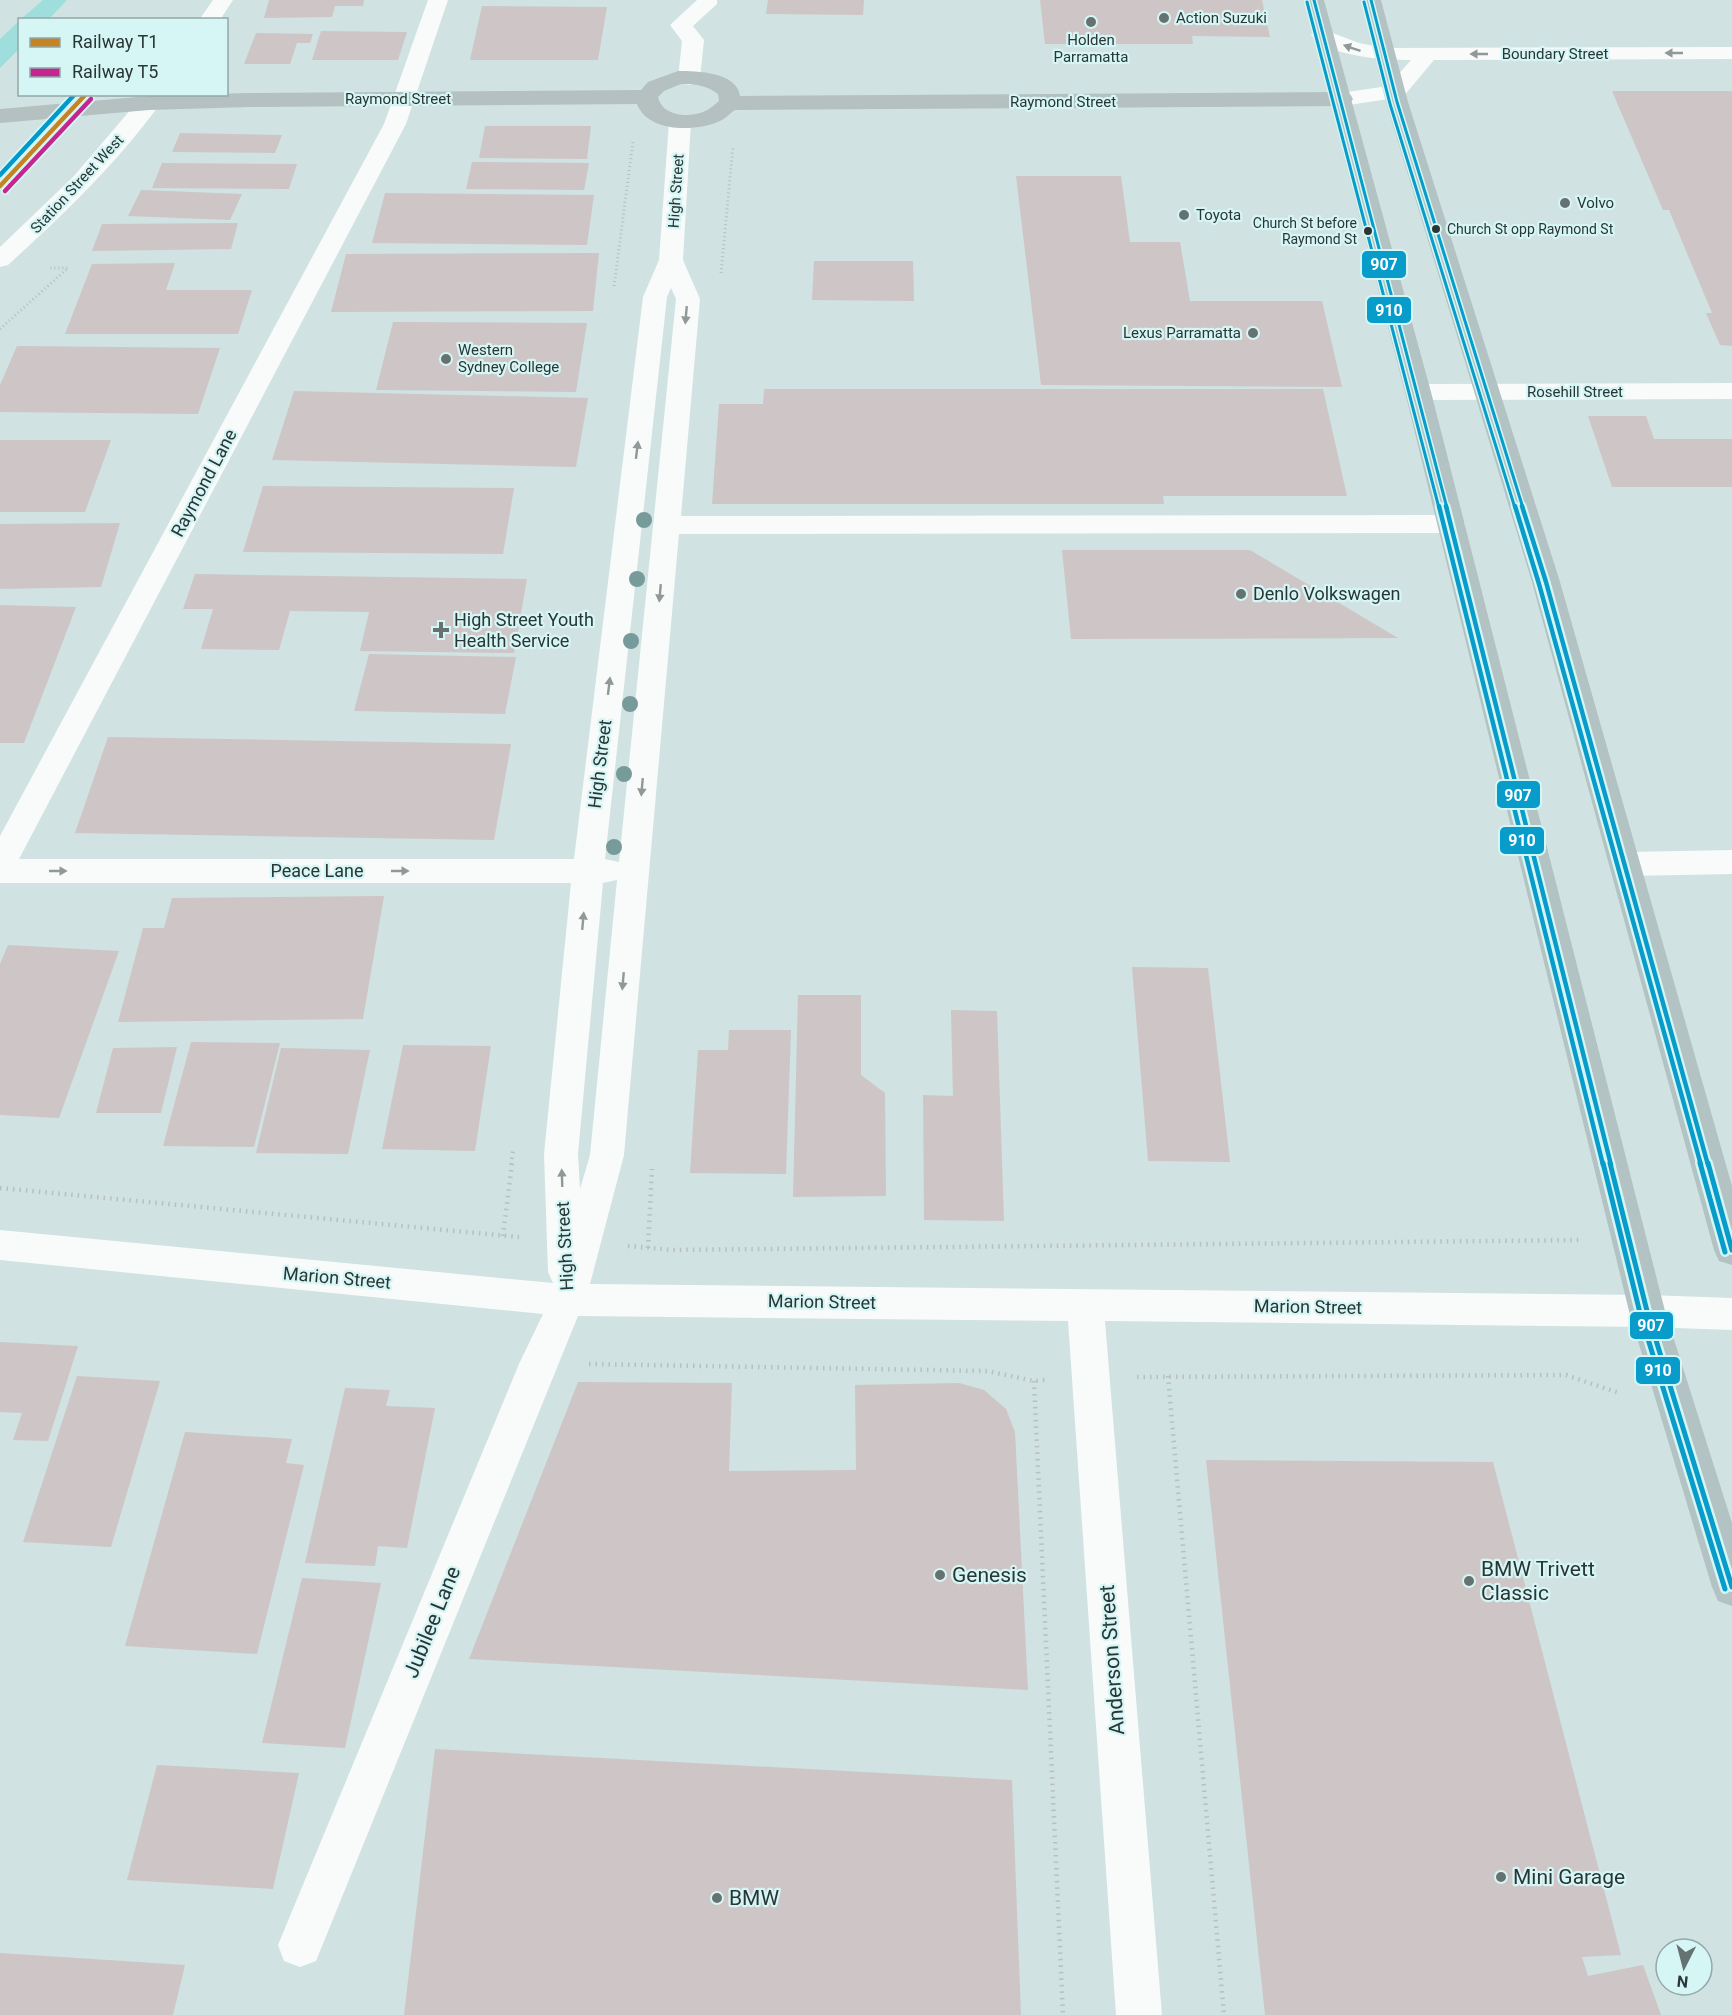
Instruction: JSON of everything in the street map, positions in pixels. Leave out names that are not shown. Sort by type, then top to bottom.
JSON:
[{"type":"highway","points":[[1314,0],[1418,392],[1647,1311],[1732,1587]]},
{"type":"highway","points":[[1371,0],[1395,92],[1546,582],[1732,1250]]},
{"type":"main road","points":[[702,78],[723,86],[729,92],[730,103],[722,112],[713,117],[700,121],[680,122],[651,112],[646,105],[646,97],[656,86],[666,81],[702,78]]},
{"type":"main road","name":"Raymond Street","points":[[0,116],[153,99],[403,100],[646,97]]},
{"type":"main road","name":"Raymond Street","points":[[730,103],[1342,99]]},
{"type":"street","points":[[210,18],[223,0]]},
{"type":"street","name":"Raymond Lane","points":[[0,865],[395,124],[438,0]]},
{"type":"street","points":[[689,78],[693,40],[681,25],[707,4],[707,0]]},
{"type":"street","name":"Boundary Street","points":[[1322,35],[1349,48],[1384,54],[1732,53]]},
{"type":"street","points":[[1395,92],[1428,54]]},
{"type":"street","name":"Raymond Street","points":[[1342,99],[1395,92]]},
{"type":"street","name":"Station Street West","points":[[0,260],[58,206],[153,99]]},
{"type":"street","name":"High Street","points":[[574,1240],[561,1154],[588,871],[656,297],[671,260],[680,122]]},
{"type":"street","name":"High Street","points":[[567,1300],[574,1240],[607,1155],[688,299],[671,260]]},
{"type":"street","name":"Rosehill Street","points":[[1418,392],[1732,391]]},
{"type":"street","points":[[632,495],[669,495]]},
{"type":"street","points":[[667,525],[1451,524]]},
{"type":"street","points":[[625,556],[664,555]]},
{"type":"street","points":[[1626,864],[1732,862]]},
{"type":"street","name":"Peace Lane","points":[[0,871],[634,870]]},
{"type":"street","name":"Marion Street","points":[[0,1245],[567,1300],[1647,1311],[1732,1314]]},
{"type":"street","name":"Jubilee Lane","points":[[300,1945],[538,1364],[567,1300]]},
{"type":"street","name":"Anderson Street","points":[[1085,1305],[1139,2015]]},
{"type":"path","points":[[0,1188],[673,1250],[1583,1240]]},
{"type":"path","points":[[1168,1376],[1224,2015]]},
{"type":"path","points":[[1034,1381],[1063,2015]]},
{"type":"shaded area","points":[[43,0],[67,0],[50,18],[22,18]]},
{"type":"shaded area","points":[[18,22],[18,50],[0,68],[0,39]]},
{"type":"building","points":[[269,0],[364,0],[363,6],[335,6],[332,17],[264,18]]},
{"type":"building","points":[[768,0],[864,0],[863,15],[766,14]]},
{"type":"building","points":[[1040,0],[1262,0],[1270,37],[1192,36],[1193,44],[1045,44]]},
{"type":"building","points":[[482,6],[607,7],[598,60],[470,60]]},
{"type":"building","points":[[321,31],[407,32],[398,60],[312,60]]},
{"type":"building","points":[[256,33],[313,34],[310,43],[297,43],[290,64],[244,64]]},
{"type":"building","points":[[1612,91],[1732,91],[1732,346],[1720,345],[1706,313],[1712,313],[1669,210],[1663,210]]},
{"type":"building","points":[[485,126],[591,126],[587,159],[479,158]]},
{"type":"building","points":[[180,133],[282,135],[275,153],[172,152]]},
{"type":"building","points":[[472,162],[589,163],[584,190],[466,189]]},
{"type":"building","points":[[162,163],[297,164],[289,189],[152,188]]},
{"type":"building","points":[[1016,176],[1121,176],[1130,242],[1180,242],[1190,301],[1322,301],[1342,387],[1041,385]]},
{"type":"building","points":[[141,190],[242,194],[230,220],[128,216]]},
{"type":"building","points":[[385,193],[594,195],[587,245],[372,243]]},
{"type":"building","points":[[238,223],[231,249],[92,251],[102,224]]},
{"type":"building","points":[[599,253],[593,311],[331,312],[346,254]]},
{"type":"building","points":[[814,261],[913,261],[914,301],[812,300]]},
{"type":"building","points":[[175,263],[166,290],[252,290],[238,334],[65,334],[92,264]]},
{"type":"building","points":[[393,322],[587,323],[576,392],[376,390]]},
{"type":"building","points":[[17,346],[220,348],[198,414],[0,412],[0,385]]},
{"type":"building","points":[[764,389],[1323,389],[1347,496],[1163,496],[1164,504],[712,504],[719,404],[763,404]]},
{"type":"building","points":[[294,391],[588,398],[576,467],[272,460]]},
{"type":"building","points":[[1588,416],[1646,416],[1654,439],[1732,439],[1732,487],[1612,487]]},
{"type":"building","points":[[0,440],[111,440],[85,512],[0,512]]},
{"type":"building","points":[[263,486],[514,488],[503,554],[243,552]]},
{"type":"building","points":[[120,523],[101,587],[0,589],[0,524]]},
{"type":"building","name":"Denlo Volkswagen","points":[[1062,550],[1250,550],[1398,638],[1071,639]]},
{"type":"building","name":"High Street Youth Health Service","points":[[195,574],[527,579],[514,653],[360,651],[369,612],[290,611],[279,650],[201,649],[213,609],[183,609]]},
{"type":"building","points":[[0,605],[76,607],[24,743],[0,743]]},
{"type":"building","points":[[369,654],[516,657],[505,714],[354,711]]},
{"type":"building","points":[[108,737],[511,744],[494,840],[75,833]]},
{"type":"building","points":[[384,896],[363,1019],[118,1022],[143,928],[164,928],[172,898]]},
{"type":"building","points":[[8,945],[119,951],[59,1118],[0,1115],[0,964]]},
{"type":"building","points":[[1132,967],[1208,968],[1230,1162],[1148,1161]]},
{"type":"building","points":[[798,995],[861,995],[861,1075],[885,1093],[886,1196],[793,1197]]},
{"type":"building","points":[[951,1010],[997,1011],[1004,1221],[924,1220],[923,1095],[953,1096]]},
{"type":"building","points":[[729,1030],[791,1030],[786,1174],[690,1173],[698,1050],[728,1050]]},
{"type":"building","points":[[191,1042],[280,1043],[254,1147],[163,1146]]},
{"type":"building","points":[[403,1045],[491,1046],[475,1151],[382,1149]]},
{"type":"building","points":[[177,1047],[161,1113],[96,1113],[113,1048]]},
{"type":"building","points":[[281,1048],[370,1050],[348,1154],[256,1153]]},
{"type":"building","points":[[0,1342],[78,1346],[48,1441],[13,1440],[22,1413],[0,1412]]},
{"type":"building","points":[[77,1376],[160,1381],[111,1547],[23,1542]]},
{"type":"building","points":[[578,1382],[732,1383],[729,1471],[856,1470],[855,1385],[959,1383],[984,1390],[1006,1409],[1015,1432],[1028,1690],[469,1659]]},
{"type":"building","points":[[345,1388],[390,1390],[386,1406],[435,1408],[407,1548],[378,1546],[375,1566],[305,1563]]},
{"type":"building","points":[[185,1432],[292,1439],[286,1463],[304,1465],[257,1654],[125,1646]]},
{"type":"building","points":[[1206,1460],[1493,1462],[1621,1955],[1582,1957],[1588,1976],[1643,1965],[1661,2015],[1265,2015]]},
{"type":"building","points":[[302,1578],[381,1583],[345,1748],[262,1743]]},
{"type":"building","name":"BMW","points":[[435,1749],[1012,1780],[1021,2015],[404,2015]]},
{"type":"building","points":[[157,1765],[299,1773],[273,1889],[127,1880]]},
{"type":"building","points":[[0,1953],[185,1965],[173,2015],[0,2015]]},
{"type":"rail line","name":"T1","points":[[0,186],[84,96]]},
{"type":"rail line","name":"T5","points":[[5,191],[91,99]]},
{"type":"transit line","name":"907","points":[[1314,0],[1418,392],[1647,1311],[1732,1587]]},
{"type":"transit line","name":"907","points":[[1371,0],[1397,102],[1546,582],[1732,1250]]},
{"type":"transit line","name":"910","points":[[1307,2],[1411,394],[1640,1313],[1725,1589]]},
{"type":"transit line","name":"910","points":[[1364,2],[1390,104],[1539,584],[1725,1252]]},
{"type":"transit line","points":[[0,175],[73,96]]},
{"type":"place","name":"Action Suzuki","points":[[1164,18]]},
{"type":"place","name":"Holden Parramatta","points":[[1091,22]]},
{"type":"place","name":"Volvo","points":[[1565,203]]},
{"type":"place","name":"Toyota","points":[[1184,215]]},
{"type":"place","name":"Church St opp Raymond St","points":[[1436,229]]},
{"type":"place","name":"Church St before Raymond St","points":[[1368,231]]},
{"type":"place","name":"Lexus Parramatta","points":[[1253,333]]},
{"type":"place","name":"Western Sydney College","points":[[446,359]]},
{"type":"place","name":"Denlo Volkswagen","points":[[1241,594]]},
{"type":"place","name":"High Street Youth Health Service","points":[[441,630]]},
{"type":"place","name":"Genesis","points":[[940,1575]]},
{"type":"place","name":"BMW Trivett Classic","points":[[1469,1581]]},
{"type":"place","name":"Mini Garage","points":[[1501,1877]]},
{"type":"place","name":"BMW","points":[[717,1898]]}]
